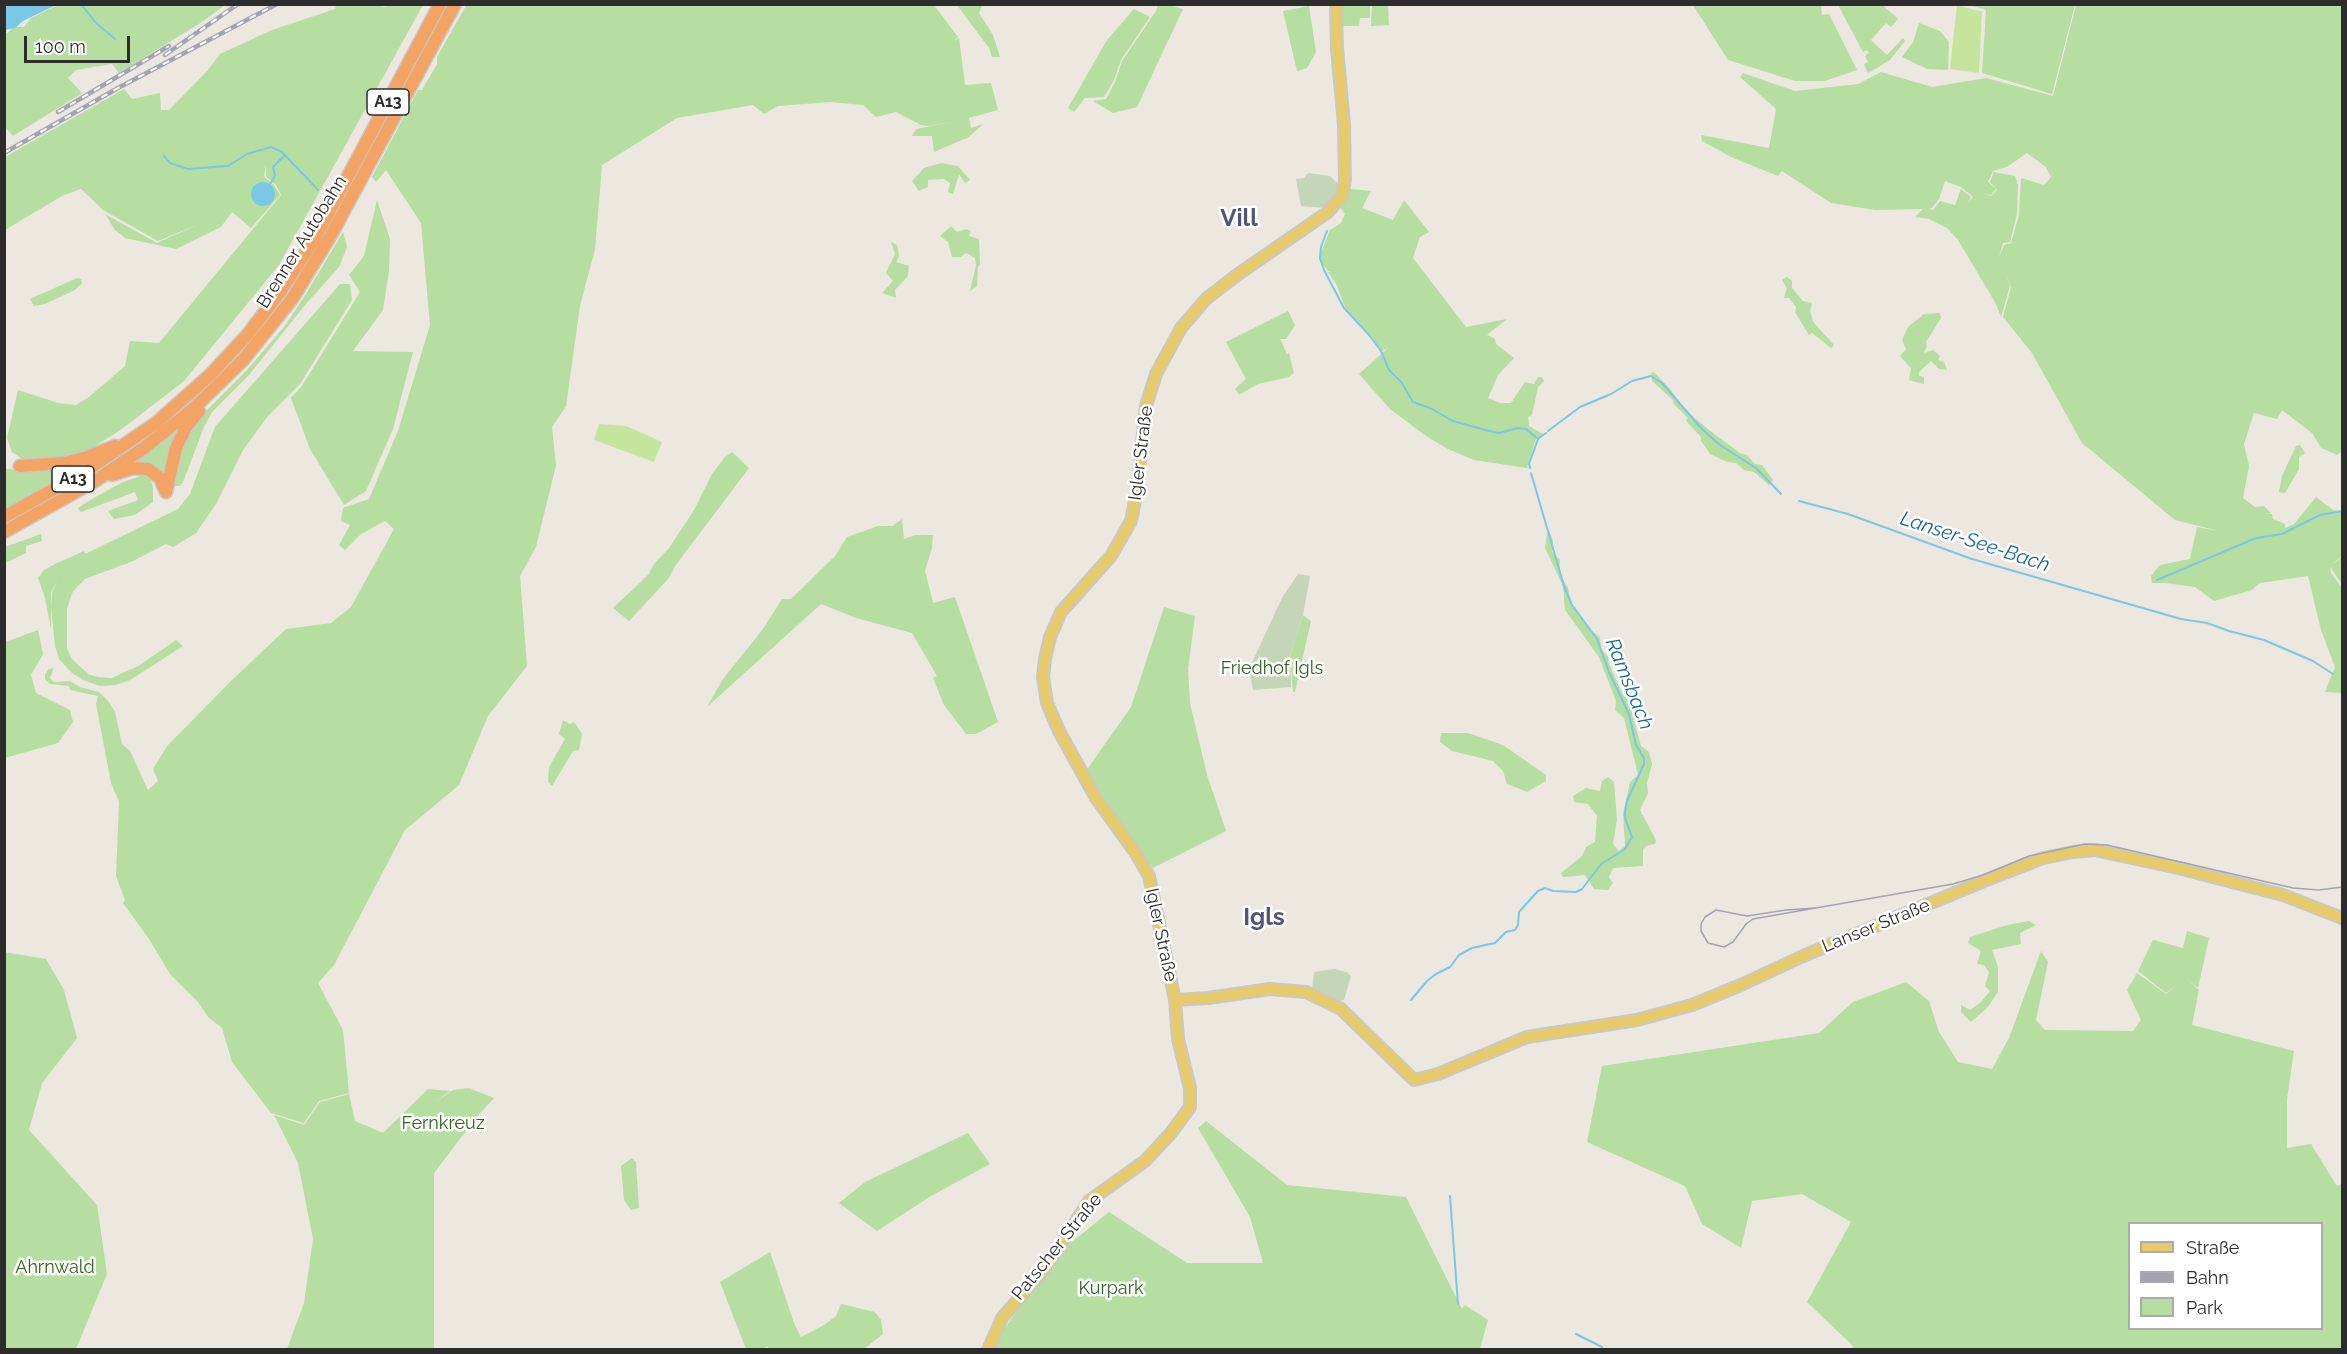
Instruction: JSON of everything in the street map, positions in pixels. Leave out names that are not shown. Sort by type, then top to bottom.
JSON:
[{"type":"highway","name":"Brenner Autobahn","points":[[4,517],[81,474],[138,436],[187,397],[249,334],[280,292],[324,221],[440,4]]},
{"type":"highway","name":"Brenner Autobahn","points":[[4,531],[95,481],[177,423],[231,373],[282,312],[331,236],[455,4]]},
{"type":"highway","points":[[95,481],[125,470],[145,468],[157,476],[166,492],[173,457],[183,434],[231,373]]},
{"type":"highway","points":[[20,466],[49,466],[71,462],[138,436]]},
{"type":"main road","name":"Igler Straße","points":[[1175,1000],[1149,876],[1137,855],[1096,798],[1055,724],[1047,703],[1043,677],[1046,651],[1061,612],[1111,556],[1131,521],[1137,491],[1146,406],[1156,374],[1181,328],[1206,299],[1328,212],[1342,196],[1345,180],[1344,125],[1337,48],[1336,4]]},
{"type":"main road","name":"Lanser Straße","points":[[1175,1000],[1209,998],[1270,989],[1306,992],[1341,1009],[1414,1080],[1438,1074],[1527,1037],[1637,1020],[1692,1005],[1984,881],[2043,858],[2073,852],[2095,850],[2188,870],[2283,895],[2343,918]]},
{"type":"main road","name":"Patscher Straße","points":[[988,1350],[1002,1318],[1047,1266],[1089,1201],[1145,1161],[1189,1111],[1191,1096],[1178,1039],[1175,1000]]},
{"type":"green space","points":[[467,4],[934,5],[958,37],[954,41],[959,38],[965,85],[991,83],[998,110],[969,118],[971,128],[983,124],[969,137],[934,152],[932,136],[912,136],[916,129],[956,121],[929,126],[921,125],[896,112],[876,117],[863,105],[830,102],[778,106],[764,114],[753,105],[677,118],[602,165],[595,249],[580,306],[566,406],[552,427],[556,465],[536,547],[520,576],[527,666],[488,716],[459,785],[405,830],[334,965],[318,983],[343,1030],[349,1093],[319,1101],[304,1123],[271,1113],[232,1062],[222,1028],[208,1017],[198,1002],[170,974],[149,939],[123,903],[125,900],[116,876],[119,802],[111,783],[96,704],[98,696],[70,690],[69,686],[50,684],[45,679],[45,674],[49,669],[54,668],[50,678],[54,682],[70,681],[80,687],[99,692],[109,702],[115,712],[122,744],[130,751],[148,790],[158,781],[153,769],[168,745],[286,629],[331,623],[351,607],[394,529],[385,521],[361,534],[345,550],[339,545],[350,525],[341,521],[343,508],[369,499],[398,431],[430,325],[421,223],[386,170],[376,182],[372,177],[418,90],[422,90],[437,64],[437,57]]},
{"type":"green space","points":[[58,5],[225,5],[202,22],[119,73],[112,64],[76,70],[68,78],[82,93],[13,136],[5,127],[5,35],[14,27],[24,27],[31,18]]},
{"type":"green space","points":[[336,5],[385,7],[388,5],[423,5],[279,265],[184,381],[122,429],[73,460],[28,463],[12,452],[7,438],[18,390],[58,403],[76,405],[89,397],[125,366],[130,341],[159,343],[281,195],[276,185],[266,177],[266,164],[264,177],[274,185],[280,195],[251,228],[232,212],[221,227],[176,249],[125,238],[115,230],[105,214],[157,243],[199,224],[158,241],[103,210],[81,189],[62,196],[5,230],[5,157],[124,89],[132,99],[160,93],[161,110],[169,110],[208,70],[220,54],[272,30],[335,9]]},
{"type":"green space","points":[[957,5],[982,5],[979,13],[993,35],[1000,57],[992,57],[989,48]]},
{"type":"green space","points":[[1158,5],[1183,9],[1137,107],[1113,113],[1093,101],[1106,99],[1122,61]]},
{"type":"green space","points":[[1341,5],[1370,5],[1370,18],[1360,18],[1359,26],[1340,26]]},
{"type":"green space","points":[[1372,5],[1388,5],[1389,25],[1371,26]]},
{"type":"green space","points":[[1693,5],[1821,5],[1822,15],[1829,14],[1857,70],[1825,81],[1795,81],[1728,60]]},
{"type":"green space","points":[[1838,5],[1882,5],[1898,19],[1891,27],[1886,23],[1871,40],[1887,55],[1903,38],[1905,41],[1890,60],[1868,73],[1864,64],[1868,62],[1865,56],[1869,53],[1867,50],[1863,52]]},
{"type":"green space","points":[[1957,5],[1982,12],[1979,73],[1950,69]]},
{"type":"green space","points":[[1970,5],[2075,5],[2052,94],[1982,73],[1986,10]]},
{"type":"green space","points":[[2076,5],[2342,5],[2342,451],[2337,455],[2321,448],[2312,433],[2282,410],[2277,419],[2254,413],[2244,444],[2249,466],[2243,498],[2255,507],[2264,506],[2271,513],[2267,514],[2272,514],[2273,519],[2285,524],[2285,528],[2294,524],[2316,497],[2333,510],[2342,511],[2342,556],[2330,566],[2342,557],[2342,584],[2330,567],[2331,573],[2342,588],[2342,693],[2325,692],[2335,667],[2321,630],[2308,576],[2260,583],[2252,590],[2214,601],[2195,587],[2152,583],[2151,576],[2160,565],[2190,559],[2197,527],[2219,531],[2175,520],[2082,443],[2032,353],[2003,317],[2011,287],[2006,274],[2010,286],[2001,317],[1996,304],[1958,240],[1947,228],[1929,219],[1915,217],[1923,209],[1875,210],[1831,203],[1782,171],[1778,176],[1731,157],[1702,141],[1701,135],[1769,148],[1776,109],[1740,77],[1743,73],[1795,91],[1858,84],[1881,72],[1932,87],[1986,78],[2053,96]],"holes":[[[2027,153],[2046,167],[2051,177],[2044,185],[2021,178],[2019,215],[2011,243],[2004,245],[1999,257],[2003,243],[2010,242],[2017,214],[2018,185],[2015,176],[1994,172],[1990,182],[1997,190],[1991,196],[1981,193],[1991,195],[1996,189],[1988,182],[1993,171],[2007,167]],[[1945,181],[1961,187],[1973,197],[1968,202],[1971,197],[1961,189],[1955,205],[1940,201],[1933,210],[1928,209],[1932,208],[1939,199]]]},
{"type":"green space","points":[[1309,6],[1316,52],[1307,68],[1297,71],[1283,11]]},
{"type":"green space","points":[[1134,9],[1150,17],[1121,60],[1114,80],[1104,97],[1085,98],[1074,112],[1068,108],[1107,40]]},
{"type":"green space","points":[[1919,23],[1940,31],[1949,42],[1948,70],[1927,69],[1902,57],[1913,42]]},
{"type":"green space","points":[[941,163],[958,166],[970,180],[965,183],[959,174],[953,194],[948,192],[950,183],[944,179],[928,180],[928,187],[919,191],[912,181],[924,168]]},
{"type":"green space","points":[[1308,173],[1330,176],[1340,187],[1327,208],[1301,206],[1296,179],[1304,178]]},
{"type":"green space","points":[[1350,189],[1371,191],[1362,208],[1393,220],[1404,200],[1429,232],[1420,237],[1413,258],[1466,327],[1507,319],[1487,335],[1495,339],[1496,344],[1514,358],[1498,375],[1488,398],[1500,403],[1511,403],[1525,382],[1534,384],[1538,377],[1542,377],[1544,381],[1538,387],[1532,415],[1528,417],[1529,426],[1543,434],[1536,439],[1527,468],[1474,460],[1448,449],[1390,409],[1359,374],[1388,348],[1382,351],[1346,309],[1336,284],[1328,272],[1332,271],[1328,271],[1319,258],[1330,230],[1341,223],[1345,214],[1340,207]]},
{"type":"green space","points":[[377,200],[390,239],[389,271],[383,310],[353,351],[413,352],[393,429],[366,491],[344,505],[310,449],[291,398],[302,386],[360,292],[349,275],[364,256]]},
{"type":"green space","points":[[951,226],[957,232],[966,229],[971,231],[969,236],[979,239],[980,265],[977,286],[970,291],[976,265],[975,258],[966,253],[961,257],[952,257],[948,242],[940,236]]},
{"type":"green space","points":[[343,232],[347,247],[339,267],[249,375],[212,412],[183,482],[180,486],[174,486],[172,482],[182,443],[198,419],[247,370],[284,327]]},
{"type":"green space","points":[[891,242],[897,245],[899,256],[896,262],[909,266],[908,276],[895,290],[896,298],[882,293],[893,281],[886,273],[895,254]]},
{"type":"green space","points":[[1787,277],[1792,281],[1792,288],[1803,301],[1812,303],[1810,311],[1814,323],[1834,345],[1831,348],[1812,333],[1809,335],[1795,312],[1796,307],[1789,298],[1784,298],[1787,288],[1782,280]]},
{"type":"green space","points":[[77,278],[81,279],[82,283],[75,290],[45,304],[34,306],[30,299]]},
{"type":"green space","points":[[340,284],[350,284],[352,300],[300,384],[268,416],[243,450],[216,504],[196,533],[173,547],[166,544],[133,561],[85,579],[73,591],[67,608],[67,649],[72,659],[88,674],[112,678],[140,665],[176,640],[183,646],[130,680],[116,685],[100,686],[72,673],[59,659],[55,646],[51,608],[51,629],[45,598],[38,578],[44,570],[84,551],[85,554],[178,509],[190,494],[215,427]]},
{"type":"green space","points":[[1288,311],[1295,325],[1286,339],[1280,339],[1287,354],[1289,353],[1294,373],[1289,377],[1258,384],[1239,395],[1235,389],[1246,379],[1226,342]]},
{"type":"green space","points":[[1940,313],[1941,318],[1926,342],[1924,353],[1933,350],[1940,356],[1938,360],[1944,362],[1947,370],[1939,369],[1931,361],[1919,372],[1919,376],[1924,377],[1924,384],[1909,380],[1911,368],[1900,356],[1906,349],[1902,340],[1908,327],[1924,314]]},
{"type":"green space","points":[[1654,372],[1684,409],[1740,453],[1747,455],[1755,464],[1762,465],[1773,480],[1769,485],[1754,472],[1744,470],[1736,463],[1727,462],[1710,454],[1701,441],[1701,437],[1686,421],[1688,418],[1673,400],[1652,381],[1651,373]]},
{"type":"green space","points":[[189,420],[165,483],[131,465],[153,449]]},
{"type":"green space","points":[[599,424],[626,426],[662,442],[654,462],[594,440]]},
{"type":"green space","points":[[2300,445],[2305,453],[2299,457],[2299,469],[2285,493],[2279,492],[2282,476],[2296,446]]},
{"type":"green space","points":[[732,452],[749,468],[675,566],[669,578],[629,621],[613,608],[649,574],[654,564],[669,548],[694,510],[712,474],[725,457]]},
{"type":"green space","points":[[65,467],[68,476],[5,511],[5,469],[34,470]]},
{"type":"green space","points":[[143,475],[151,480],[153,502],[135,515],[114,519],[108,511],[138,500],[135,492],[81,512],[78,508],[121,483]]},
{"type":"green space","points":[[902,519],[904,539],[915,535],[933,535],[932,548],[925,571],[933,603],[955,597],[998,722],[976,734],[966,734],[944,705],[933,678],[937,676],[912,633],[856,618],[821,604],[707,707],[723,679],[763,629],[782,599],[791,599],[835,556],[847,537],[878,526],[892,526]]},
{"type":"green space","points":[[1548,528],[1553,541],[1552,552],[1560,560],[1559,573],[1568,588],[1570,601],[1592,631],[1600,637],[1601,649],[1608,657],[1623,695],[1635,708],[1638,716],[1634,720],[1641,746],[1649,752],[1652,764],[1647,783],[1648,793],[1640,810],[1656,840],[1655,844],[1646,846],[1643,850],[1643,866],[1613,868],[1609,877],[1613,883],[1608,890],[1594,889],[1585,875],[1563,877],[1561,873],[1582,856],[1586,847],[1595,842],[1597,816],[1588,804],[1574,802],[1573,796],[1586,788],[1600,791],[1602,781],[1608,777],[1614,782],[1617,820],[1613,844],[1619,851],[1625,846],[1623,814],[1630,782],[1638,775],[1624,718],[1615,710],[1616,701],[1599,657],[1565,610],[1563,586],[1545,548]]},
{"type":"green space","points":[[41,534],[42,541],[26,546],[26,553],[5,563],[5,547]]},
{"type":"green space","name":"Friedhof Igls","points":[[1298,574],[1310,576],[1303,615],[1290,657],[1291,687],[1253,690],[1249,669],[1282,598]]},
{"type":"green space","points":[[1164,607],[1195,616],[1188,669],[1190,703],[1207,775],[1226,831],[1153,868],[1107,807],[1086,771],[1131,707]]},
{"type":"green space","points":[[1303,615],[1311,621],[1295,692],[1293,692],[1290,657]]},
{"type":"green space","points":[[38,630],[43,654],[31,675],[36,693],[70,710],[73,722],[58,743],[5,758],[5,642]]},
{"type":"green space","points":[[563,720],[570,724],[574,722],[582,734],[579,750],[573,751],[552,786],[548,782],[549,767],[565,739],[559,734]]},
{"type":"green space","points":[[1441,733],[1468,733],[1503,745],[1546,775],[1546,781],[1527,792],[1507,784],[1503,771],[1493,761],[1452,751],[1440,742]]},
{"type":"green space","points":[[2029,921],[2036,925],[2020,933],[2021,944],[1992,950],[1998,967],[1998,992],[1988,1007],[1971,1022],[1961,1012],[1961,1005],[1970,1010],[1980,1003],[1990,991],[1985,986],[1989,972],[1984,965],[1977,964],[1981,951],[1968,943],[1970,937],[2007,925]]},
{"type":"green space","points":[[2187,931],[2209,938],[2198,988],[2186,978],[2199,990],[2192,1025],[2294,1051],[2287,1099],[2287,1148],[2311,1144],[2337,1186],[2342,1184],[2342,1349],[1852,1349],[1853,1346],[1807,1302],[1851,1222],[1802,1194],[1752,1201],[1741,1248],[1702,1224],[1685,1186],[1587,1142],[1602,1066],[1819,1033],[1853,1002],[1906,982],[1929,1001],[1939,1032],[1958,1062],[1992,1069],[2009,1038],[2041,951],[2048,962],[2036,1020],[2045,1030],[2133,1031],[2141,1020],[2127,990],[2137,973],[2166,994],[2178,984],[2166,993],[2138,971],[2153,940],[2183,948]]},
{"type":"green space","name":"Ahrnwald","points":[[4,952],[46,959],[64,990],[77,1038],[42,1083],[29,1130],[97,1205],[107,1274],[76,1349],[5,1349]]},
{"type":"green space","points":[[1335,969],[1351,976],[1344,1000],[1338,1001],[1312,991],[1314,972]]},
{"type":"green space","name":"Fernkreuz","points":[[469,1088],[494,1098],[434,1173],[434,1349],[287,1349],[304,1303],[313,1239],[298,1163],[274,1115],[304,1125],[320,1102],[349,1094],[355,1121],[383,1133],[428,1089],[450,1091],[435,1102],[453,1090]]},
{"type":"green space","name":"Kurpark","points":[[1206,1121],[1287,1185],[1406,1197],[1462,1309],[1465,1305],[1488,1320],[1480,1349],[994,1350],[997,1339],[1067,1246],[1109,1212],[1187,1263],[1263,1263],[1250,1217],[1198,1128]]},
{"type":"green space","points":[[968,1133],[990,1164],[931,1196],[877,1231],[839,1203],[865,1182]]},
{"type":"green space","points":[[632,1158],[636,1162],[639,1208],[631,1210],[624,1200],[621,1166]]},
{"type":"green space","points":[[770,1252],[801,1337],[836,1316],[841,1304],[875,1312],[881,1320],[883,1334],[864,1349],[769,1350],[767,1346],[764,1349],[746,1349],[720,1282]]},
{"type":"water","points":[[5,4],[56,5],[23,21],[15,28],[5,30]]},
{"type":"water","points":[[263,182],[271,186],[275,194],[271,202],[263,206],[255,202],[251,194],[255,186]]},
{"type":"waterway","points":[[81,4],[96,23],[115,39]]},
{"type":"waterway","points":[[164,156],[170,163],[188,169],[228,166],[247,154],[271,147],[282,152],[318,190]]},
{"type":"waterway","points":[[270,184],[275,176],[273,167],[285,155]]},
{"type":"waterway","name":"Ramsbach","points":[[1327,231],[1320,258],[1324,270],[1344,308],[1370,336],[1381,351],[1389,370],[1402,383],[1413,402],[1430,408],[1453,421],[1489,431],[1499,433],[1518,428],[1526,429],[1538,439],[1529,464],[1530,468]]},
{"type":"waterway","name":"Lanser-See-Bach","points":[[1548,431],[1580,407],[1611,394],[1632,381],[1651,376],[1662,383],[1702,429],[1720,445],[1756,468],[1781,494]]},
{"type":"waterway","name":"Lanser-See-Bach","points":[[1539,438],[1546,433]]},
{"type":"waterway","name":"Ramsbach","points":[[1531,473],[1564,586],[1572,605],[1597,639],[1609,672],[1629,714],[1636,745],[1644,758],[1644,764],[1627,801],[1625,811],[1625,818],[1632,837],[1625,849],[1603,863]]},
{"type":"waterway","name":"Lanser-See-Bach","points":[[1799,501],[1848,514],[1972,559],[2181,619],[2207,623],[2264,640],[2313,661],[2333,674]]},
{"type":"waterway","name":"Lanser-See-Bach","points":[[2157,580],[2256,538],[2282,534],[2320,515],[2342,511]]},
{"type":"waterway","name":"Ramsbach","points":[[1576,892],[1582,889],[1602,863]]},
{"type":"waterway","name":"Ramsbach","points":[[1411,1000],[1427,981],[1450,967],[1459,955],[1472,948],[1495,943],[1506,932],[1515,930],[1518,925],[1519,912],[1538,891],[1545,888],[1553,891],[1576,892]]},
{"type":"waterway","name":"Ramsbach","points":[[1450,1196],[1458,1304]]},
{"type":"waterway","name":"Ramsbach","points":[[1576,1334],[1602,1347]]},
{"type":"tram line","points":[[1815,908],[1747,916],[1716,910],[1705,917],[1701,924],[1701,931],[1708,943],[1724,947],[1733,942],[1746,924],[1753,919],[1953,884],[1983,875],[2029,856],[2085,844],[2107,845],[2293,888],[2319,890],[2342,887]]},
{"type":"railway","points":[[165,55],[238,4]]},
{"type":"railway","points":[[4,153],[118,88],[277,4]]},
{"type":"railway","points":[[58,112],[169,46]]},
{"type":"district","name":"Vill","points":[[1239,219]]},
{"type":"district","name":"Igls","points":[[1264,918]]}]
